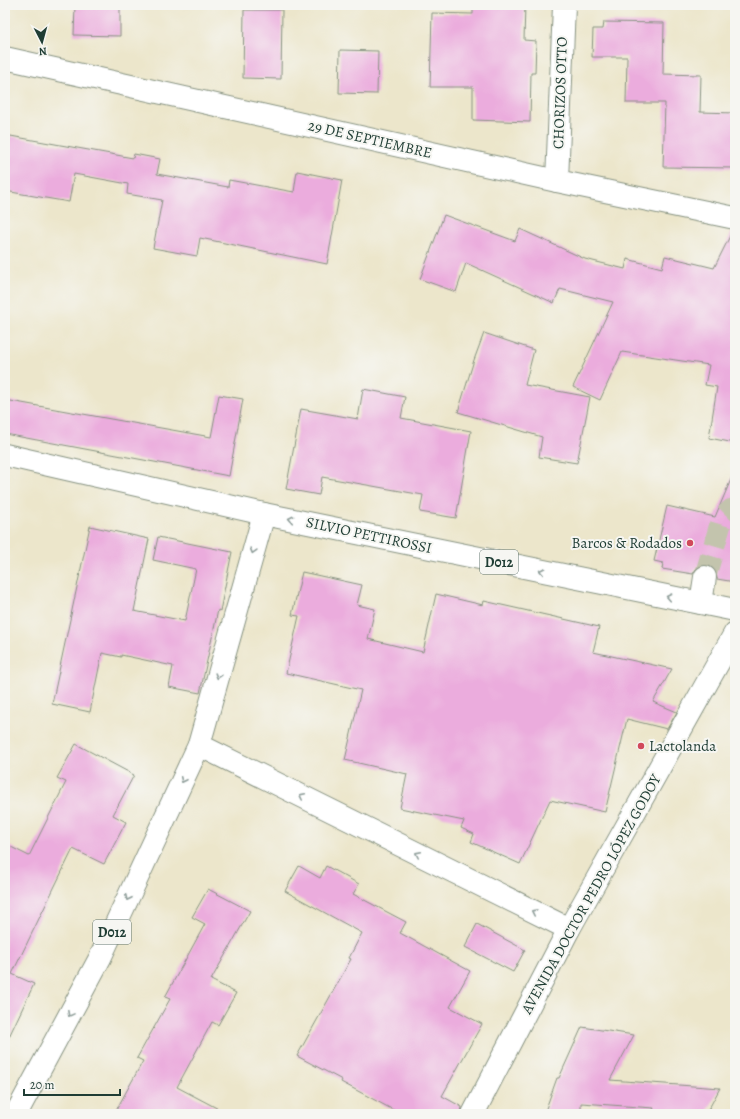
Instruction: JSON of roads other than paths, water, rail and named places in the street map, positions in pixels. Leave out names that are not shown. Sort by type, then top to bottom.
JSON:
[{"type":"street","name":"CHORIZOS OTTO","points":[[557,181],[564,5]]},
{"type":"street","name":"29 DE SEPTIEMBRE","points":[[5,58],[557,181],[735,218]]},
{"type":"street","name":"SILVIO PETTIROSSI","points":[[5,455],[264,514],[735,610]]},
{"type":"street","name":"D012","points":[[16,1114],[100,958],[199,745],[264,514]]},
{"type":"street","points":[[701,604],[705,577]]},
{"type":"street","name":"AVENIDA DOCTOR PEDRO LÓPEZ GODOY","points":[[473,1114],[569,929],[735,633]]},
{"type":"street","points":[[199,745],[569,929]]},
{"type":"tunnel","points":[[705,577],[722,519],[731,510],[735,509]]},
{"type":"place","name":"Barcos & Rodados","points":[[690,543]]},
{"type":"place","name":"Lactolanda","points":[[641,746]]}]
